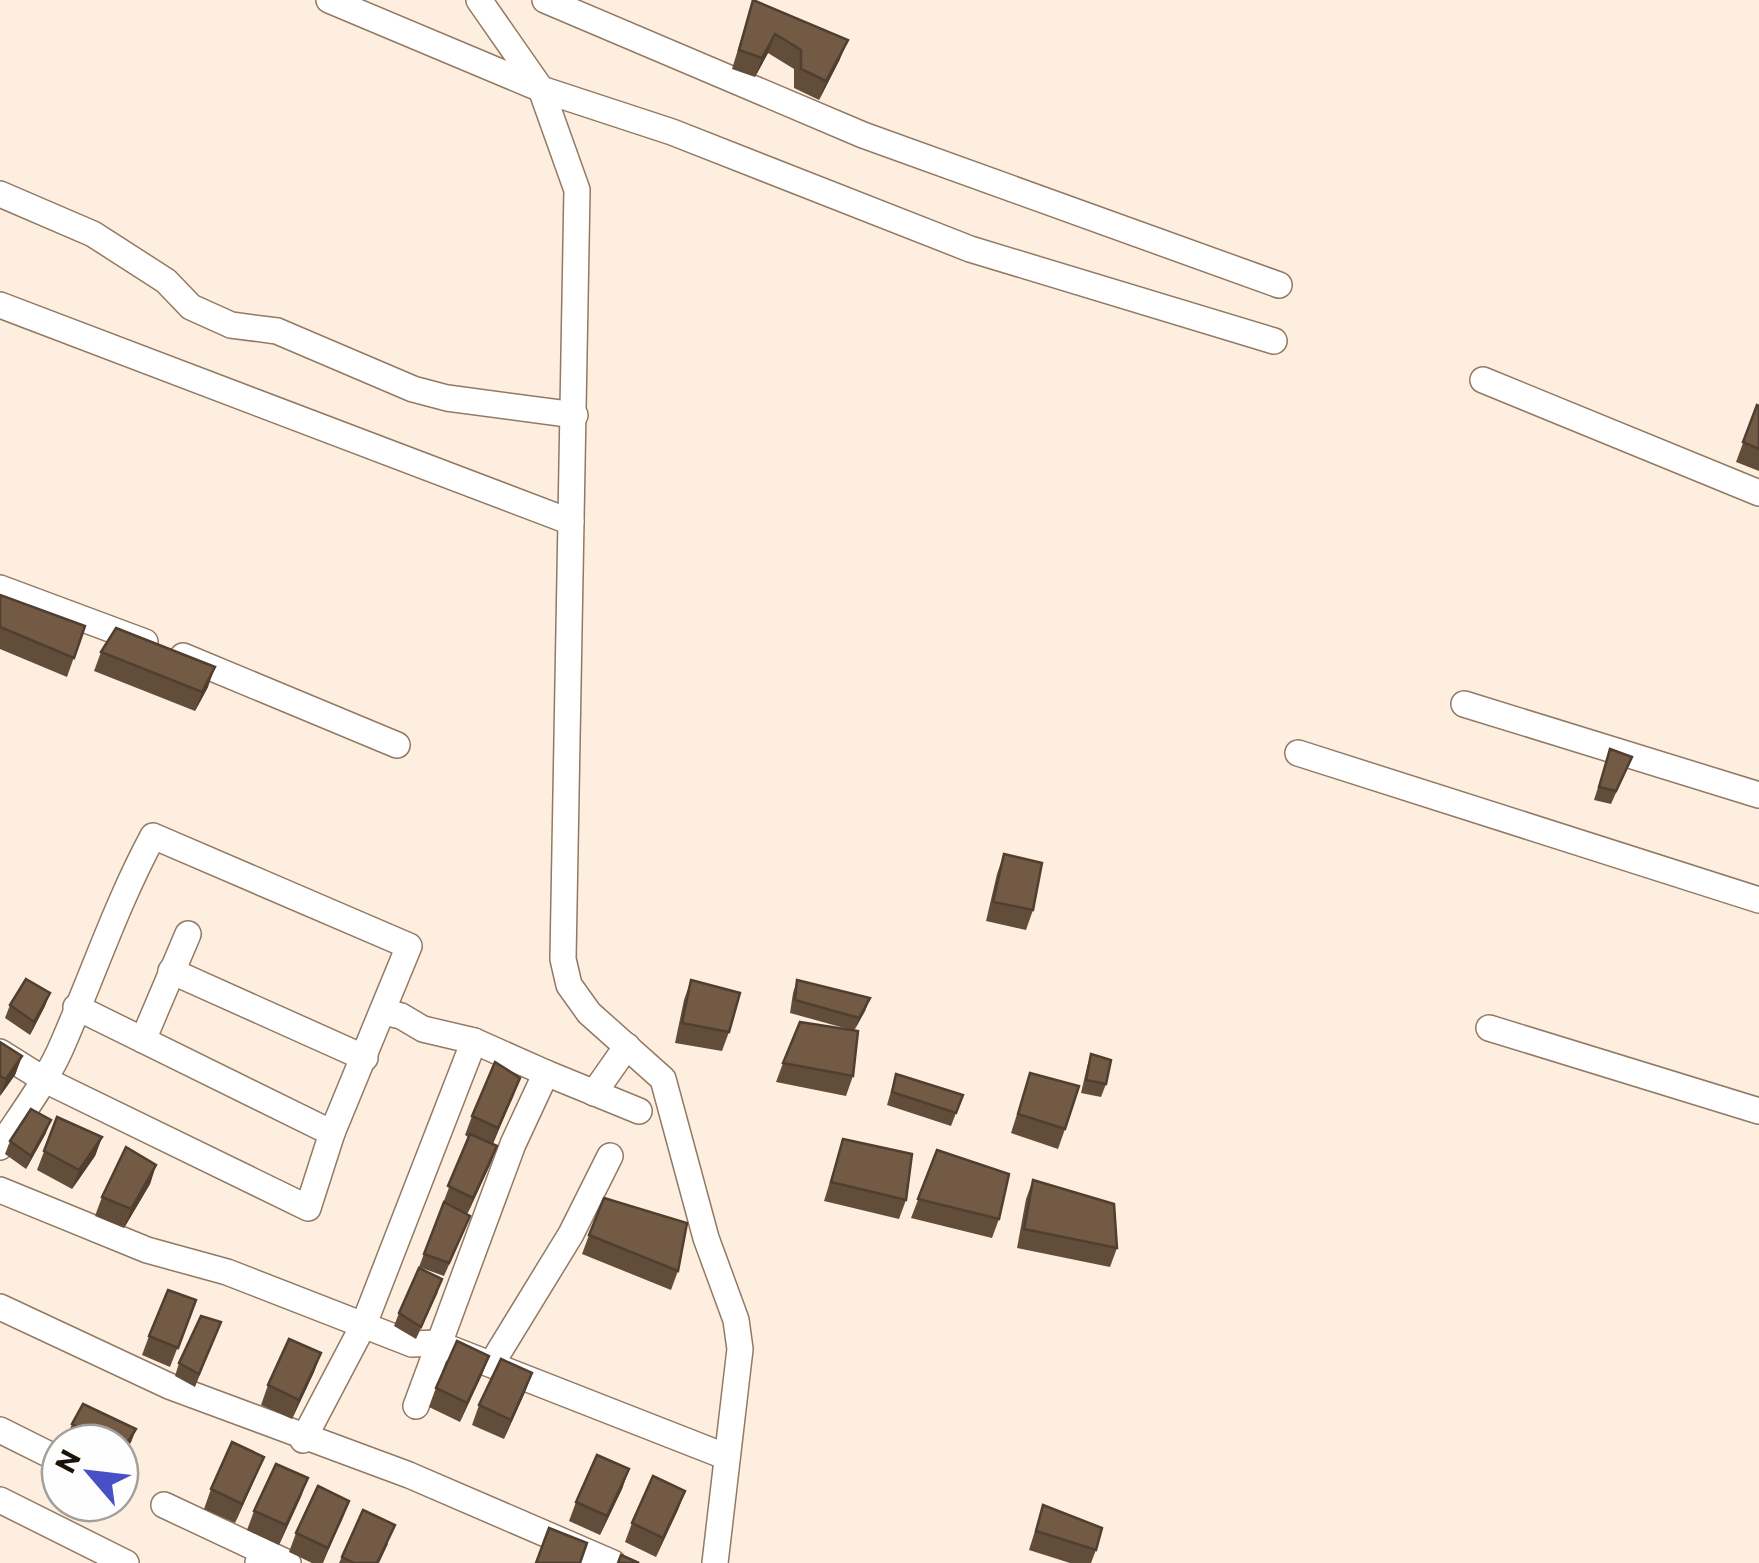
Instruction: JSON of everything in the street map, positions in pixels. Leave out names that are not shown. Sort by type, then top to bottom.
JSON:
[{"type":"street","points":[[329,0],[541,89],[672,132],[970,249],[1274,341]]},
{"type":"street","points":[[479,0],[541,89],[577,190],[563,960],[569,984],[590,1012],[663,1080],[706,1238],[736,1320],[740,1349],[715,1563]]},
{"type":"street","points":[[545,0],[863,135],[1279,285]]},
{"type":"street","points":[[0,194],[92,234],[166,281],[191,306],[231,325],[277,331],[413,389],[447,398],[575,415]]},
{"type":"street","points":[[0,305],[571,522]]},
{"type":"street","points":[[1483,380],[1759,493]]},
{"type":"street","points":[[0,588],[241,678],[397,745]]},
{"type":"street","points":[[1464,704],[1759,794]]},
{"type":"street","points":[[1298,753],[1759,900]]},
{"type":"street","points":[[0,1052],[43,1078],[308,1208],[332,1133],[409,946],[153,836],[120,897],[64,1044],[43,1078],[2,1141]]},
{"type":"street","points":[[143,1040],[188,934]]},
{"type":"street","points":[[170,971],[364,1058]]},
{"type":"street","points":[[76,1008],[332,1133]]},
{"type":"street","points":[[384,1012],[402,1016],[422,1029],[474,1041],[639,1111]]},
{"type":"street","points":[[1489,1028],[1759,1111]]},
{"type":"street","points":[[304,1440],[364,1324],[474,1041]]},
{"type":"street","points":[[594,1092],[628,1046]]},
{"type":"street","points":[[416,1406],[436,1343],[546,1073]]},
{"type":"street","points":[[492,1364],[571,1234],[610,1156]]},
{"type":"street","points":[[0,1190],[147,1250],[227,1272],[412,1344],[436,1343],[727,1457]]},
{"type":"street","points":[[0,1307],[169,1386],[304,1440],[409,1475],[614,1563]]},
{"type":"street","points":[[0,1430],[40,1450]]},
{"type":"street","points":[[0,1500],[126,1563]]},
{"type":"street","points":[[164,1505],[260,1557],[288,1563]]},
{"type":"building","points":[[753,0],[848,40],[826,81],[801,69],[801,50],[775,34],[762,58],[739,50]]},
{"type":"building","points":[[1759,406],[1759,449],[1743,442]]},
{"type":"building","points":[[0,595],[85,626],[74,658],[0,627]]},
{"type":"building","points":[[116,628],[215,667],[202,692],[101,652]]},
{"type":"building","points":[[1610,749],[1632,757],[1616,791],[1599,787]]},
{"type":"building","points":[[1004,854],[1042,863],[1033,910],[993,902]]},
{"type":"building","points":[[26,979],[50,993],[34,1022],[10,1005]]},
{"type":"building","points":[[691,980],[740,993],[729,1032],[682,1023]]},
{"type":"building","points":[[797,980],[870,998],[859,1018],[795,1000]]},
{"type":"building","points":[[800,1022],[858,1031],[853,1076],[783,1063]]},
{"type":"building","points":[[0,1042],[22,1056],[6,1079],[0,1076]]},
{"type":"building","points":[[1091,1054],[1111,1060],[1106,1084],[1086,1080]]},
{"type":"building","points":[[495,1062],[520,1078],[498,1128],[472,1116]]},
{"type":"building","points":[[1030,1073],[1079,1086],[1065,1129],[1018,1114]]},
{"type":"building","points":[[896,1074],[963,1095],[956,1113],[892,1092]]},
{"type":"building","points":[[31,1109],[51,1120],[31,1156],[10,1141]]},
{"type":"building","points":[[57,1117],[102,1137],[79,1170],[44,1151]]},
{"type":"building","points":[[470,1134],[497,1146],[473,1198],[448,1186]]},
{"type":"building","points":[[843,1139],[912,1154],[906,1200],[831,1182]]},
{"type":"building","points":[[126,1147],[156,1165],[131,1209],[102,1197]]},
{"type":"building","points":[[937,1150],[1009,1174],[999,1219],[918,1199]]},
{"type":"building","points":[[1033,1180],[1114,1204],[1117,1248],[1024,1229]]},
{"type":"building","points":[[604,1198],[687,1223],[678,1271],[589,1235]]},
{"type":"building","points":[[444,1202],[470,1216],[449,1263],[424,1254]]},
{"type":"building","points":[[419,1268],[442,1279],[421,1327],[399,1313]]},
{"type":"building","points":[[168,1290],[196,1300],[178,1348],[149,1336]]},
{"type":"building","points":[[201,1316],[221,1322],[199,1374],[179,1363]]},
{"type":"building","points":[[289,1339],[321,1353],[299,1400],[268,1385]]},
{"type":"building","points":[[457,1341],[489,1356],[467,1403],[436,1388]]},
{"type":"building","points":[[501,1359],[532,1373],[511,1420],[479,1405]]},
{"type":"building","points":[[83,1404],[123,1423],[73,1423]]},
{"type":"building","points":[[232,1442],[264,1457],[242,1504],[211,1489]]},
{"type":"building","points":[[597,1455],[629,1469],[607,1516],[576,1502]]},
{"type":"building","points":[[276,1464],[308,1478],[286,1525],[254,1511]]},
{"type":"building","points":[[653,1476],[685,1491],[663,1538],[632,1523]]},
{"type":"building","points":[[318,1486],[349,1501],[328,1548],[296,1533]]},
{"type":"building","points":[[1043,1505],[1102,1528],[1096,1550],[1036,1531]]},
{"type":"building","points":[[363,1510],[395,1525],[377,1563],[354,1563],[342,1557]]},
{"type":"building","points":[[549,1528],[587,1543],[580,1563],[536,1563]]},
{"type":"building","points":[[621,1555],[639,1563],[618,1563]]}]
